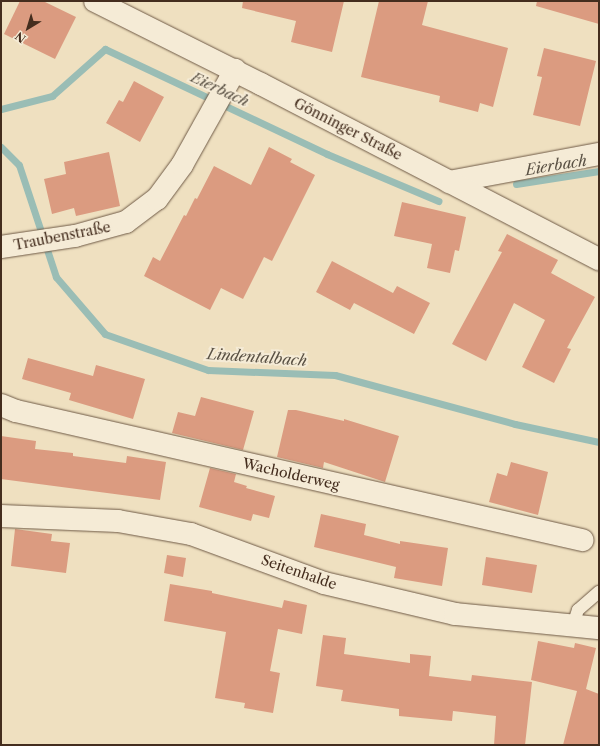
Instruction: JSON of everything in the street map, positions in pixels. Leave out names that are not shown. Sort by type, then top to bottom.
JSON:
[{"type":"street","name":"Gönninger Straße","points":[[96,1],[235,70],[525,222],[599,259]]},
{"type":"street","name":"Traubenstraße","points":[[7,247],[75,236],[126,222],[157,199],[182,164],[235,70]]},
{"type":"street","points":[[452,183],[599,154]]},
{"type":"street","name":"Wacholderweg","points":[[1,405],[16,411],[582,540]]},
{"type":"street","name":"Seitenhalde","points":[[1,516],[118,520],[184,533],[324,583],[448,612],[599,628]]},
{"type":"lane","points":[[572,625],[578,610],[599,592]]},
{"type":"building","points":[[20,1],[43,1],[76,17],[55,59],[4,34]]},
{"type":"building","points":[[243,1],[344,1],[332,52],[291,42],[296,21],[242,8]]},
{"type":"building","points":[[379,1],[428,1],[422,25],[508,48],[493,107],[480,103],[478,112],[439,102],[440,96],[361,77]]},
{"type":"building","points":[[537,1],[599,1],[599,24],[536,6]]},
{"type":"building","points":[[544,48],[596,61],[580,126],[533,115],[542,77],[537,76]]},
{"type":"building","points":[[134,81],[164,97],[140,142],[106,123],[119,100],[123,102]]},
{"type":"building","points":[[269,147],[292,159],[290,162],[315,175],[272,261],[264,257],[243,299],[221,288],[210,310],[144,276],[153,257],[160,261],[184,215],[186,216],[195,198],[197,199],[214,166],[251,185]]},
{"type":"building","points":[[109,152],[120,206],[76,216],[74,208],[52,214],[44,179],[66,174],[64,162]]},
{"type":"building","points":[[402,202],[466,217],[459,251],[455,250],[450,273],[427,268],[432,244],[394,236]]},
{"type":"building","points":[[507,234],[558,260],[551,273],[595,297],[567,348],[571,349],[554,383],[522,367],[545,320],[514,303],[486,361],[452,344],[502,252],[498,251]]},
{"type":"building","points":[[332,261],[393,293],[397,286],[430,303],[414,334],[354,303],[350,310],[316,292]]},
{"type":"building","points":[[28,358],[93,376],[96,365],[145,379],[133,419],[69,400],[71,393],[22,379]]},
{"type":"building","points":[[201,397],[254,411],[243,450],[172,433],[178,412],[195,416]]},
{"type":"building","points":[[288,410],[296,410],[344,421],[344,419],[399,436],[385,482],[324,462],[323,468],[277,457]]},
{"type":"building","points":[[1,436],[36,441],[35,449],[73,453],[73,456],[126,463],[127,456],[166,462],[160,500],[1,479]]},
{"type":"building","points":[[511,462],[548,472],[538,515],[489,502],[497,473],[507,476]]},
{"type":"building","points":[[210,468],[236,474],[234,482],[247,486],[246,488],[275,496],[269,518],[253,514],[251,521],[199,507]]},
{"type":"building","points":[[321,514],[366,524],[364,535],[400,544],[400,541],[448,548],[442,586],[394,578],[396,567],[314,547]]},
{"type":"building","points":[[15,529],[52,534],[51,541],[70,543],[66,573],[11,566]]},
{"type":"building","points":[[167,555],[186,558],[183,577],[164,573]]},
{"type":"building","points":[[486,557],[537,565],[532,593],[482,585]]},
{"type":"building","points":[[170,584],[212,591],[212,593],[282,608],[284,600],[307,605],[302,634],[278,629],[270,671],[280,673],[273,713],[244,708],[245,703],[215,698],[226,632],[164,621]]},
{"type":"building","points":[[323,635],[346,638],[344,654],[410,663],[410,654],[431,656],[429,676],[471,681],[472,675],[532,682],[525,745],[494,745],[496,716],[453,711],[452,721],[399,716],[399,709],[341,701],[343,690],[316,686]]},
{"type":"building","points":[[538,641],[574,648],[575,643],[596,648],[586,689],[599,694],[599,745],[563,745],[577,691],[531,680]]},
{"type":"waterway","name":"Eierbach","points":[[1,109],[52,96],[105,49],[327,154],[438,201]]},
{"type":"waterway","name":"Lindentalbach","points":[[1,147],[19,165],[56,277],[105,334],[208,370],[335,375],[515,424],[599,442]]},
{"type":"waterway","name":"Eierbach","points":[[516,184],[599,171]]}]
